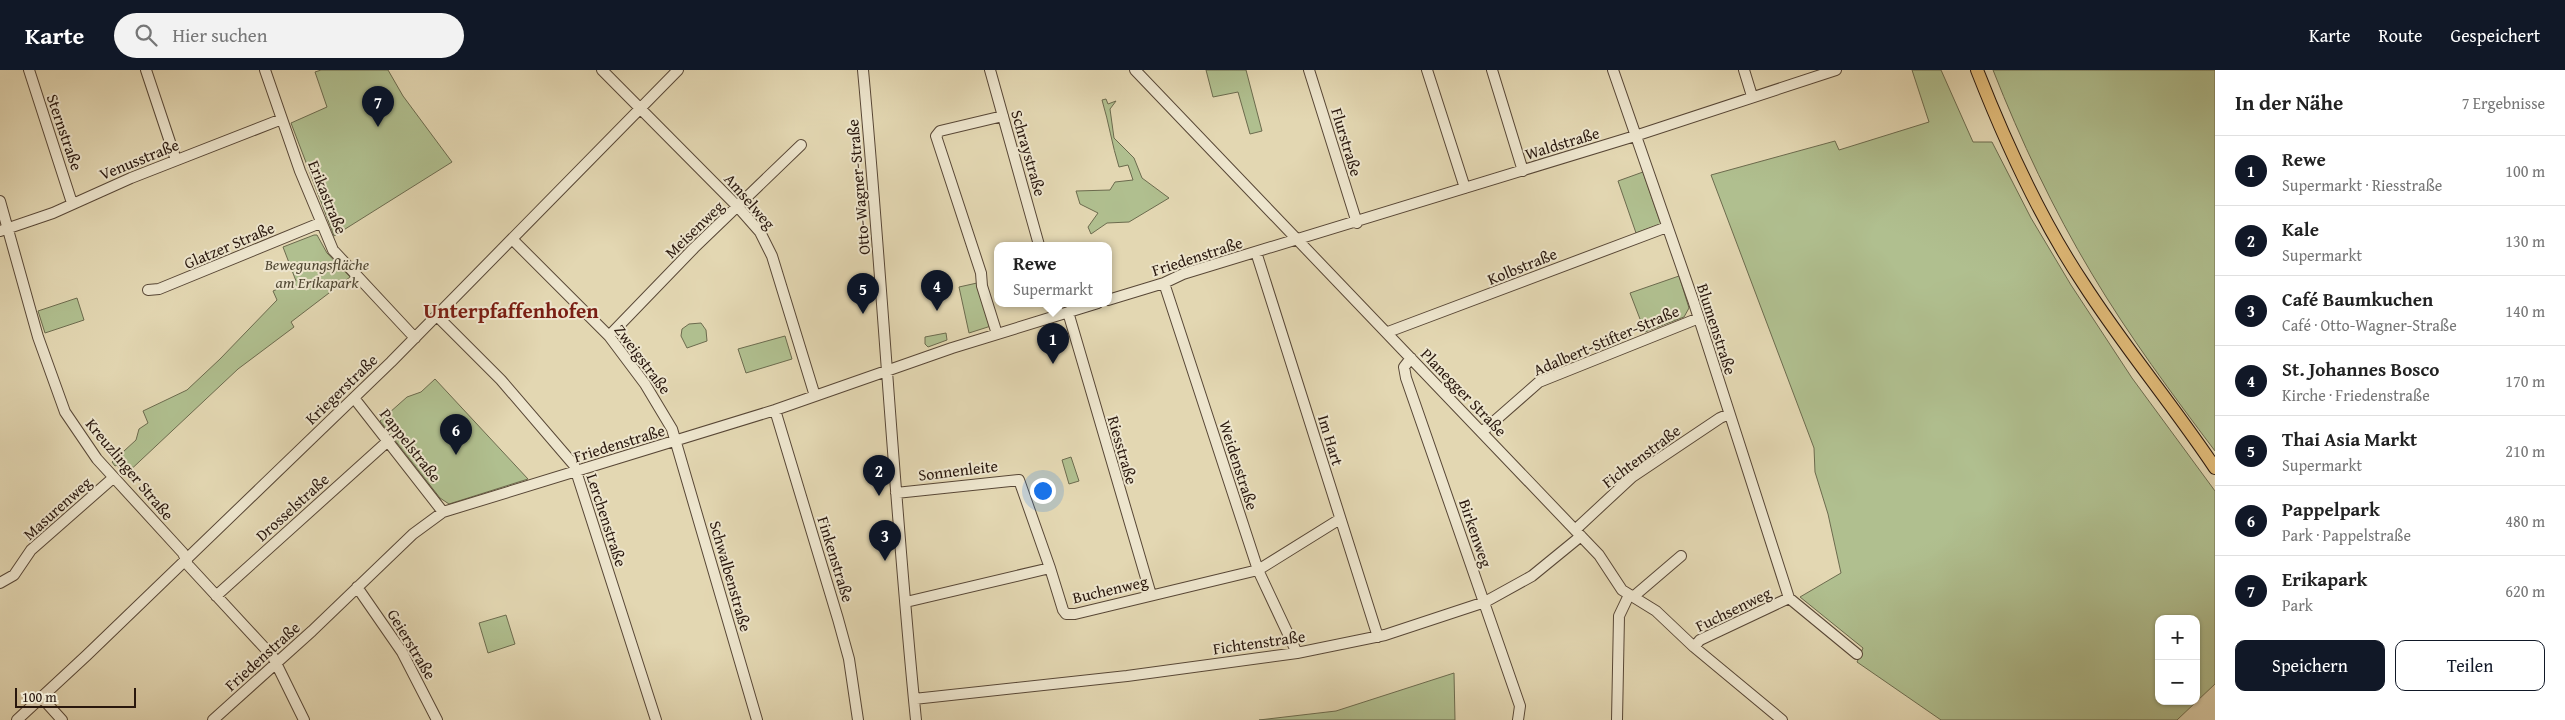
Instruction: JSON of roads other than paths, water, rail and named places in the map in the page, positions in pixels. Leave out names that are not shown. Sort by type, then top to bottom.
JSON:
[{"type":"main road","points":[[1977,70],[2000,128],[2040,211],[2082,282],[2143,371],[2215,468]]},
{"type":"street","name":"Sternstraße","points":[[29,70],[72,203]]},
{"type":"street","points":[[146,70],[176,160]]},
{"type":"street","name":"Erikastraße","points":[[266,70],[320,223],[336,256],[415,338]]},
{"type":"street","name":"Amselweg","points":[[602,70],[755,225],[769,248],[815,396]]},
{"type":"street","name":"Kriegerstraße","points":[[17,720],[354,398],[678,70]]},
{"type":"street","name":"Otto-Wagner-Straße","points":[[863,70],[916,720]]},
{"type":"street","name":"Schraystraße","points":[[990,70],[1038,242]]},
{"type":"street","name":"Planegger Straße","points":[[1135,70],[1297,240],[1388,332],[1599,555],[1616,583],[1631,596],[1656,611],[1694,647],[1782,720]]},
{"type":"street","name":"Flurstraße","points":[[1309,70],[1357,223]]},
{"type":"street","points":[[1427,70],[1465,188]]},
{"type":"street","points":[[1492,70],[1522,171]]},
{"type":"street","name":"Blumenstraße","points":[[1613,70],[1698,318],[1789,598]]},
{"type":"street","points":[[1744,70],[1752,96]]},
{"type":"street","name":"Waldstraße","points":[[1297,240],[1635,136],[1752,96],[1836,70]]},
{"type":"street","points":[[997,334],[982,286],[982,273],[936,136],[940,131],[1003,116]]},
{"type":"street","name":"Venusstraße","points":[[4,229],[53,213],[72,203],[176,160],[282,119]]},
{"type":"street","name":"Meisenweg","points":[[609,336],[694,248],[801,144]]},
{"type":"street","name":"Kreuzlinger Straße","points":[[0,201],[4,229],[38,337],[59,398],[76,431],[113,478],[183,552],[188,566],[273,657],[274,663],[304,720]]},
{"type":"street","name":"Glatzer Straße","points":[[148,290],[159,289],[320,223]]},
{"type":"street","name":"Kolbstraße","points":[[1388,332],[1667,227]]},
{"type":"street","name":"Zweigstraße","points":[[512,238],[609,336],[650,392],[672,429],[676,441]]},
{"type":"street","name":"Friedenstraße","points":[[1112,299],[1164,283],[1183,274],[1297,240]]},
{"type":"street","name":"Im Hart","points":[[1256,252],[1378,637]]},
{"type":"street","name":"Weidenstraße","points":[[1164,283],[1258,570],[1297,653]]},
{"type":"street","points":[[1058,307],[1064,314]]},
{"type":"street","name":"Friedenstraße","points":[[213,720],[274,663],[312,631],[421,527],[443,512],[775,410],[952,348],[1086,307]]},
{"type":"street","name":"Riesstraße","points":[[1064,314],[1151,595]]},
{"type":"street","name":"Lerchenstraße","points":[[437,316],[501,380],[574,465],[656,720]]},
{"type":"street","name":"Adalbert-Stifter-Straße","points":[[1482,432],[1539,382],[1698,318]]},
{"type":"street","name":"Birkenweg","points":[[1411,358],[1404,367],[1406,378],[1520,706],[1518,720]]},
{"type":"street","name":"Pappelstraße","points":[[354,398],[443,512]]},
{"type":"street","name":"Finkenstraße","points":[[775,410],[849,659],[858,720]]},
{"type":"street","name":"Fichtenstraße","points":[[914,699],[1054,685],[1297,653],[1378,637],[1485,602],[1532,576],[1638,473],[1720,418],[1729,414]]},
{"type":"street","name":"Drosselstraße","points":[[216,596],[388,441]]},
{"type":"street","name":"Schwalbenstraße","points":[[676,441],[757,720]]},
{"type":"street","name":"Masurenweg","points":[[0,583],[14,574],[31,550],[113,478]]},
{"type":"street","name":"Sonnenleite","points":[[896,493],[1018,480],[1050,568]]},
{"type":"street","name":"Buchenweg","points":[[1050,568],[1066,614],[1075,614],[1258,570],[1340,519]]},
{"type":"street","points":[[1617,720],[1619,616],[1631,596],[1681,556]]},
{"type":"street","points":[[906,602],[1050,568]]},
{"type":"street","name":"Geierstraße","points":[[357,587],[402,652],[437,720]]},
{"type":"street","name":"Fuchsenweg","points":[[1694,647],[1700,640],[1789,598],[1857,654]]},
{"type":"street","points":[[42,698],[62,720]]},
{"type":"place","name":"Erikapark","points":[[378,127]]},
{"type":"place","name":"St. Johannes Bosco","points":[[937,311]]},
{"type":"place","name":"Thai Asia Markt","points":[[863,314]]},
{"type":"place","name":"Rewe","points":[[1053,364]]},
{"type":"place","name":"Pappelpark","points":[[456,455]]},
{"type":"place","name":"Kale","points":[[879,496]]},
{"type":"place","name":"Café Baumkuchen","points":[[885,561]]},
{"type":"district","name":"Unterpfaffenhofen","points":[[511,311]]},
{"type":"park label","name":"Bewegungsfläche am Erikapark","points":[[317,273]]}]
